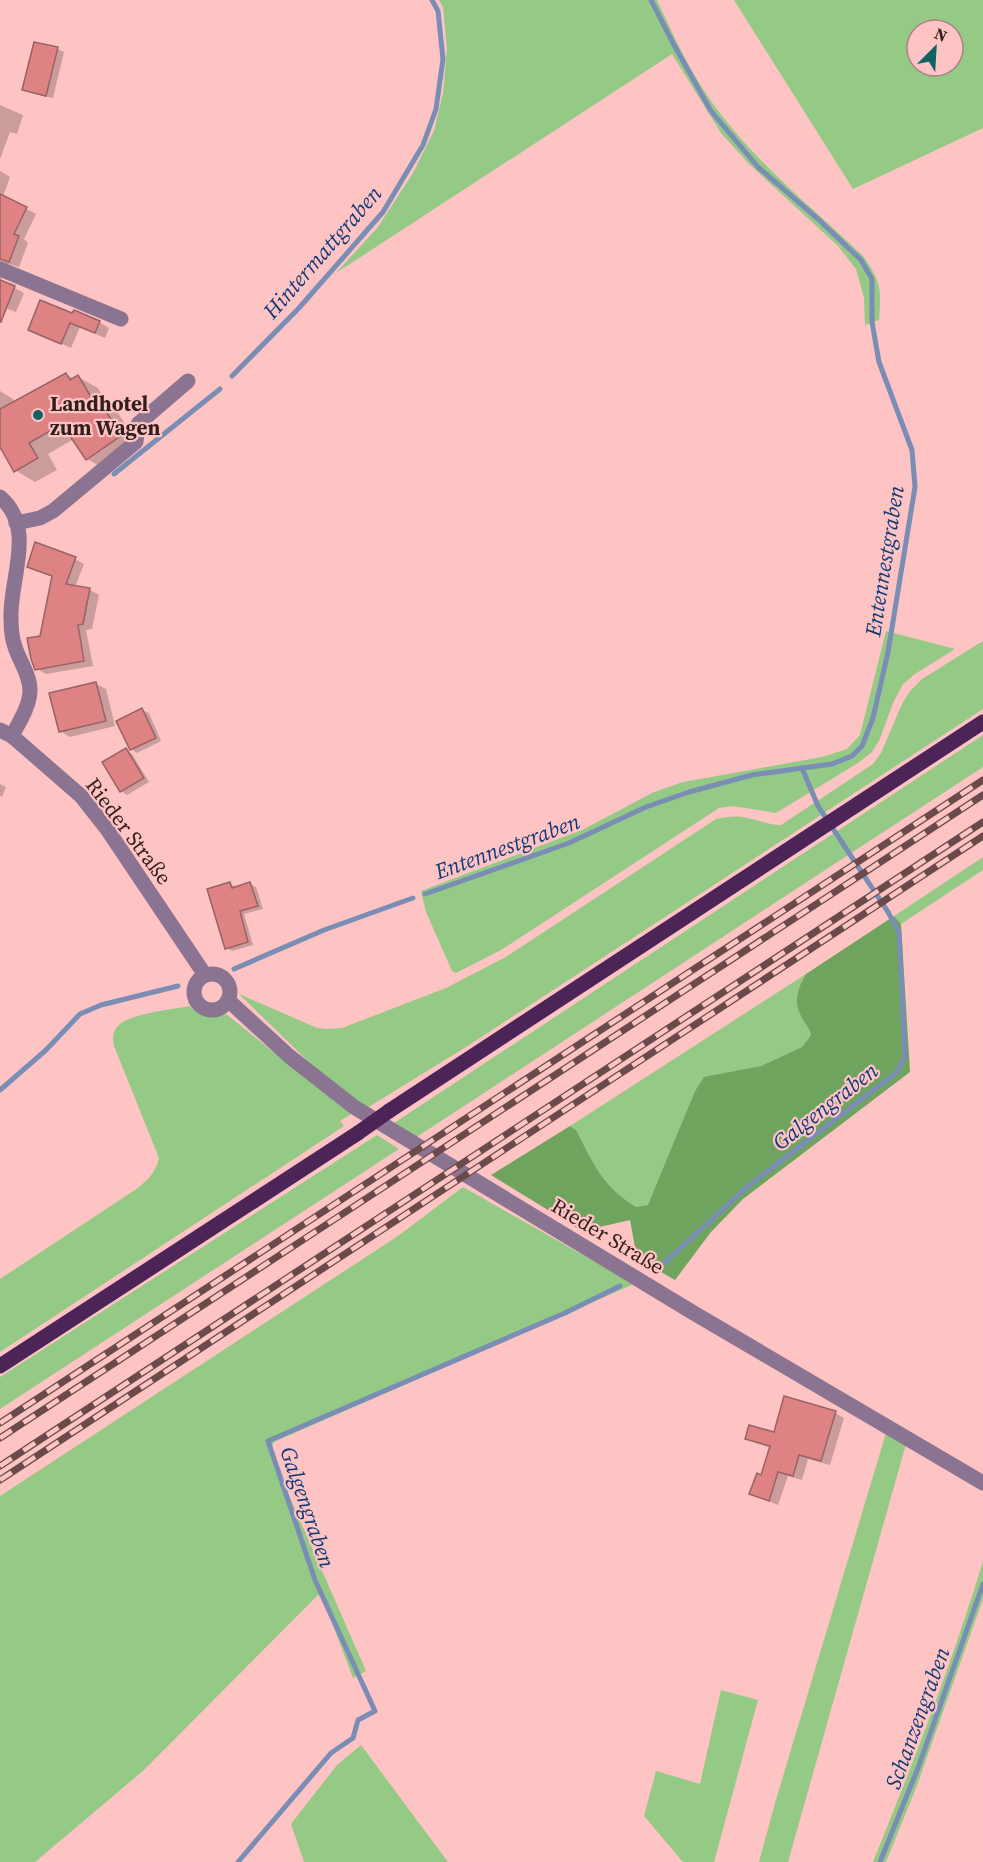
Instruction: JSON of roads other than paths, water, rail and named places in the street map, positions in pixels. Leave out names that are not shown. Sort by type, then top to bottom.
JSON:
[{"type":"main road","points":[[0,1366],[983,722]]},
{"type":"street","points":[[0,269],[121,319]]},
{"type":"street","points":[[16,523],[39,518],[53,510],[136,442],[138,424],[188,381]]},
{"type":"street","points":[[0,497],[8,504],[16,523],[20,543],[10,619],[14,645],[26,672],[30,688],[27,707],[6,733]]},
{"type":"street","name":"Rieder Straße","points":[[6,733],[81,796],[107,829],[205,975],[216,974],[225,980],[230,990],[228,1000],[289,1056],[354,1107],[692,1312],[983,1483]]},
{"type":"street","points":[[205,975],[200,978],[194,988],[199,1005],[216,1010],[228,1000]]},
{"type":"waterway","name":"Hintermattgraben","points":[[232,376],[299,308],[383,212],[423,145],[436,109],[443,59],[438,11],[432,0]]},
{"type":"waterway","name":"Entennestgraben","points":[[425,894],[569,843],[646,807],[689,792],[752,775],[832,764],[852,756],[862,746],[873,718],[888,652],[915,487],[912,450],[879,362],[872,322],[872,279],[861,260],[758,167],[711,111],[651,0]]},
{"type":"waterway","name":"Hintermattgraben","points":[[114,474],[220,389]]},
{"type":"waterway","name":"Galgengraben","points":[[659,1268],[747,1187],[897,1072],[905,1056],[899,932],[818,806],[802,768]]},
{"type":"waterway","name":"Entennestgraben","points":[[234,969],[324,930],[413,898]]},
{"type":"waterway","name":"Entennestgraben","points":[[0,1090],[46,1050],[80,1014],[101,1005],[178,986]]},
{"type":"waterway","name":"Galgengraben","points":[[238,1862],[331,1753],[353,1738],[358,1720],[375,1711],[315,1580],[268,1441],[565,1313],[620,1286]]},
{"type":"waterway","name":"Schanzengraben","points":[[880,1862],[918,1768],[983,1584]]},
{"type":"railway","points":[[0,1423],[983,780]]},
{"type":"railway","points":[[0,1438],[983,795]]},
{"type":"railway","points":[[0,1466],[983,822]]},
{"type":"railway","points":[[0,1480],[983,836]]},
{"type":"place","name":"Landhotel zum Wagen","points":[[38,415]]}]
